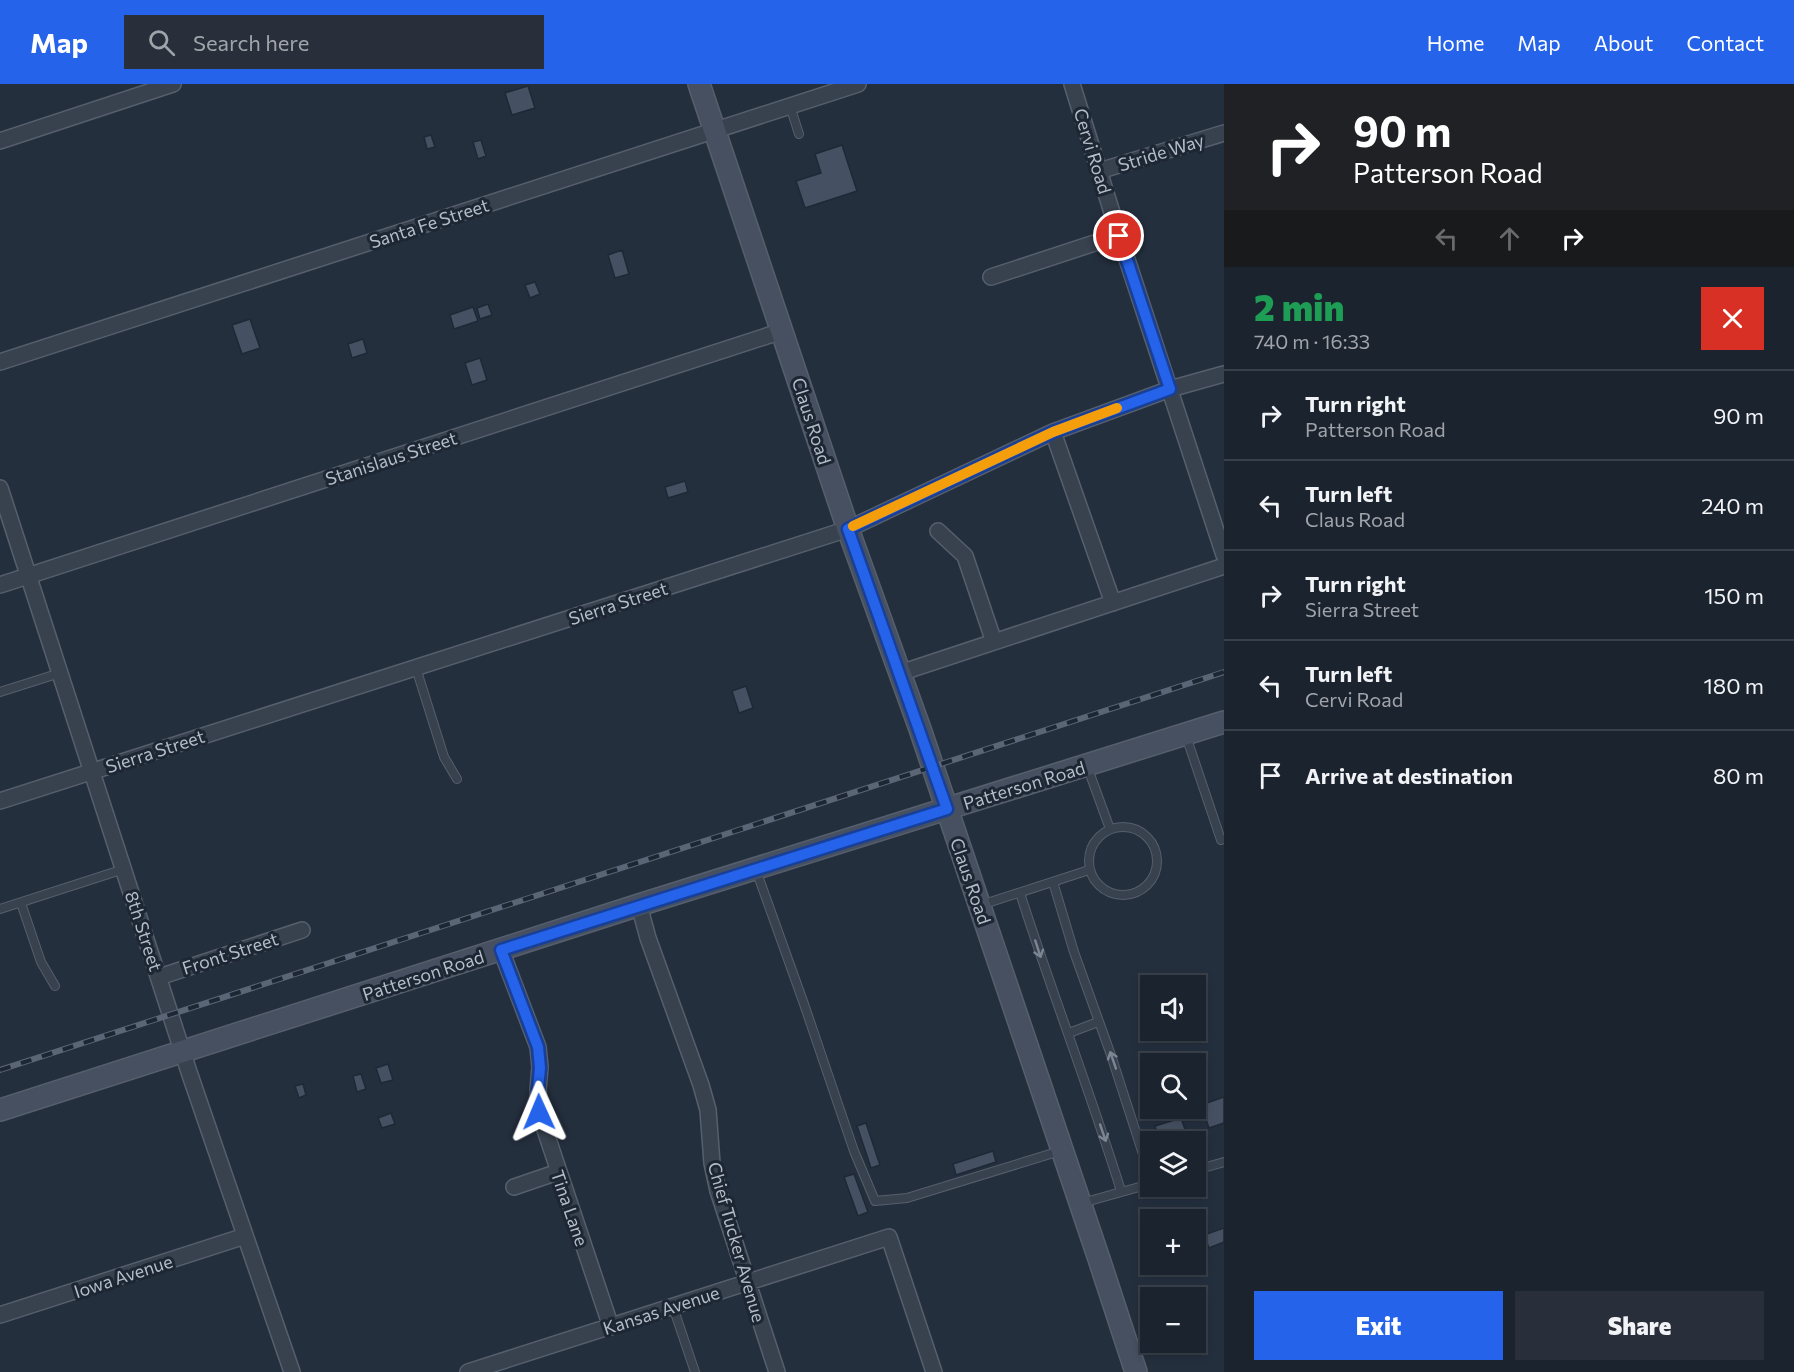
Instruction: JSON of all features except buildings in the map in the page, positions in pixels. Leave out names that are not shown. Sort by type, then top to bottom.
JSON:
[{"type":"main road","name":"Claus Road","points":[[699,84],[848,529],[900,673],[1063,1150],[1136,1372]]},
{"type":"main road","name":"Patterson Road","points":[[0,1110],[639,905],[1224,722]]},
{"type":"street","points":[[0,141],[173,84]]},
{"type":"street","name":"Santa Fe Street","points":[[0,362],[858,84]]},
{"type":"street","name":"Cervi Road","points":[[1072,84],[1119,236],[1224,555]]},
{"type":"street","name":"Stride Way","points":[[1099,171],[1224,133]]},
{"type":"street","points":[[992,277],[1119,236]]},
{"type":"street","name":"Stanislaus Street","points":[[0,585],[782,331]]},
{"type":"street","name":"Sierra Street","points":[[0,801],[848,529],[1053,432],[1170,389],[1224,374]]},
{"type":"street","points":[[1053,432],[1113,603]]},
{"type":"street","name":"8th Street","points":[[0,488],[183,1052],[292,1372]]},
{"type":"street","points":[[938,531],[965,556],[994,642]]},
{"type":"street","points":[[900,673],[1224,566]]},
{"type":"street","name":"Chief Tucker Avenue","points":[[639,905],[648,938],[701,1085],[708,1110],[712,1163],[718,1191],[777,1372]]},
{"type":"street","name":"Front Street","points":[[159,976],[302,930]]},
{"type":"street","name":"Tina Lane","points":[[501,950],[538,1047],[539,1112],[611,1327]]},
{"type":"street","points":[[513,1187],[558,1173]]},
{"type":"street","name":"Iowa Avenue","points":[[0,1315],[245,1236]]},
{"type":"street","name":"Kansas Avenue","points":[[468,1372],[889,1237],[934,1372]]},
{"type":"lane","points":[[790,106],[799,134]]},
{"type":"lane","points":[[416,668],[444,757],[457,779]]},
{"type":"lane","points":[[0,692],[60,673]]},
{"type":"lane","points":[[1186,734],[1221,840]]},
{"type":"lane","points":[[1086,766],[1110,829]]},
{"type":"lane","points":[[1126,826],[1137,829],[1153,844],[1157,854],[1154,877],[1137,893],[1126,896],[1103,890],[1089,870],[1090,849],[1096,839],[1110,829],[1126,826]]},
{"type":"lane","points":[[0,909],[124,869]]},
{"type":"lane","points":[[756,869],[854,1151],[875,1201],[907,1198],[1063,1150]]},
{"type":"lane","points":[[980,906],[1089,870]]},
{"type":"lane","points":[[1053,882],[1074,951],[1098,1022],[1112,1055],[1140,1144]]},
{"type":"lane","points":[[1020,893],[1121,1191]]},
{"type":"lane","points":[[21,903],[41,962],[55,986]]},
{"type":"lane","points":[[1069,1033],[1098,1022]]},
{"type":"lane","points":[[1206,1167],[1224,1162]]},
{"type":"lane","points":[[1081,1204],[1140,1186]]},
{"type":"lane","points":[[673,1307],[695,1372]]},
{"type":"railway","points":[[0,1070],[1224,672]]},
{"type":"slow traffic","points":[[853,526],[1053,432],[1117,408]]},
{"type":"route","points":[[539,1112],[538,1047],[501,950],[947,809],[848,529],[1053,432],[1170,389],[1119,236]]}]
